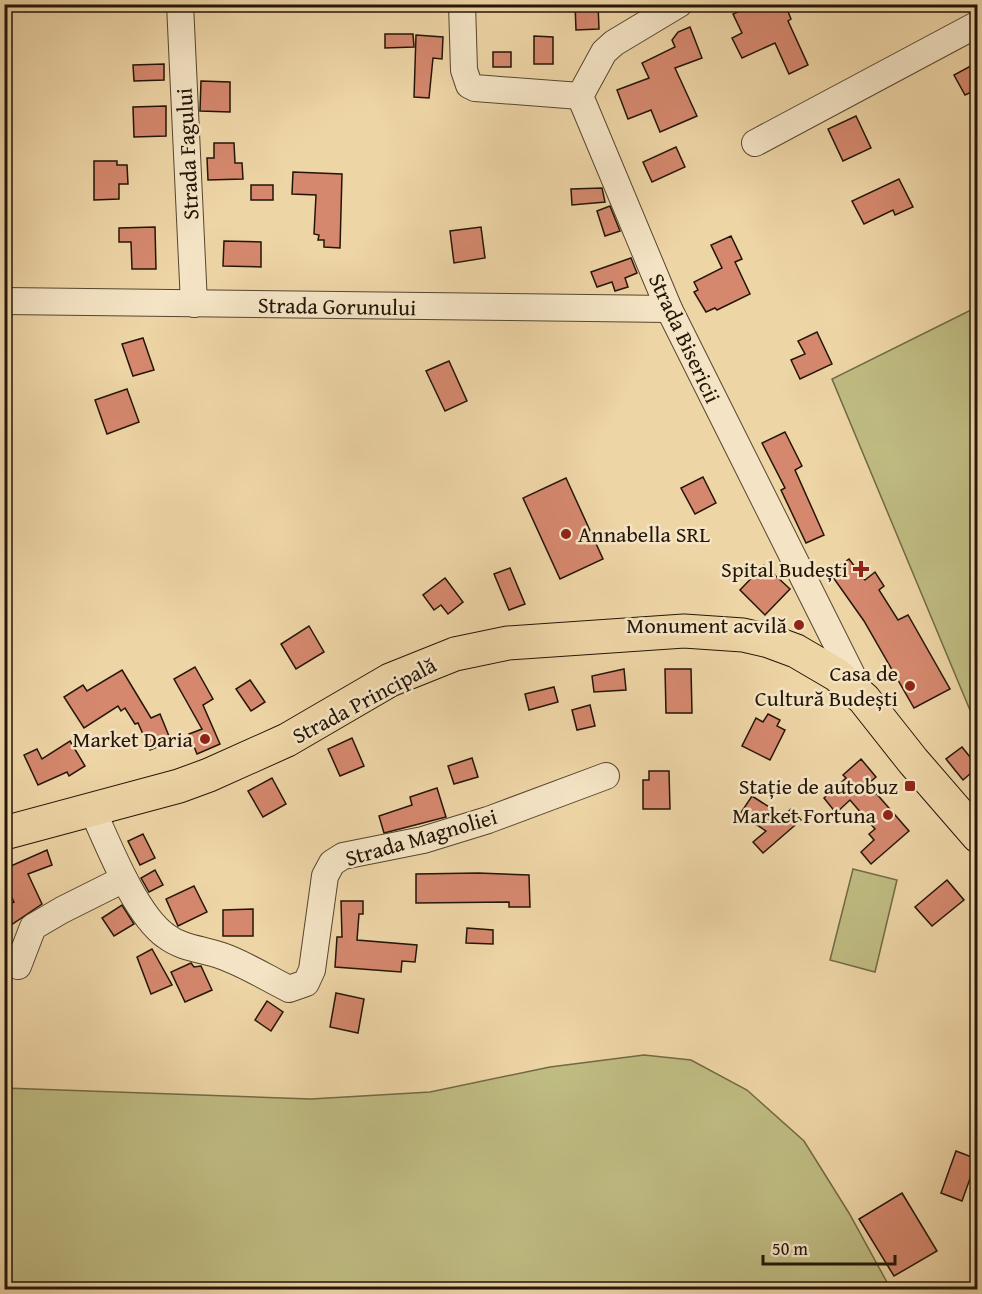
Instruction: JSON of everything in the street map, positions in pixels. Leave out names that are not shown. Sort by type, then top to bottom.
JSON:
[{"type":"main road","name":"Strada Principală","points":[[4,833],[179,786],[209,775],[287,740],[417,668],[455,654],[508,643],[654,632],[743,635],[778,644],[817,661],[864,699],[913,761],[978,836]]},
{"type":"street","name":"Strada Fagului","points":[[180,4],[194,304]]},
{"type":"street","points":[[462,4],[464,70],[469,85],[474,88],[580,96],[604,52],[614,43],[679,4]]},
{"type":"street","points":[[754,143],[978,24]]},
{"type":"street","name":"Strada Bisericii","points":[[580,96],[669,309],[864,699]]},
{"type":"street","name":"Strada Gorunului","points":[[4,302],[669,309]]},
{"type":"street","name":"Strada Magnoliei","points":[[92,809],[124,879],[154,926],[166,937],[188,948],[222,956],[289,989],[306,983],[312,970],[325,876],[332,863],[343,856],[423,840],[488,820],[606,776]]},
{"type":"street","points":[[18,966],[33,927],[124,879]]},
{"type":"shaded area","points":[[977,307],[977,727],[832,379]]},
{"type":"shaded area","points":[[853,869],[897,880],[875,972],[830,960]]},
{"type":"shaded area","points":[[644,1055],[691,1060],[747,1090],[804,1141],[849,1213],[888,1284],[894,1289],[5,1289],[5,1088],[311,1099],[430,1092],[550,1067]]},
{"type":"building","points":[[575,4],[598,4],[599,29],[576,30]]},
{"type":"building","points":[[740,4],[785,4],[791,19],[788,21],[808,65],[789,74],[775,43],[742,58],[732,38],[742,33],[733,14],[742,10]]},
{"type":"building","points":[[690,27],[702,58],[675,68],[697,116],[660,132],[651,110],[628,119],[617,90],[649,78],[642,63],[675,47],[672,40],[678,32]]},
{"type":"building","points":[[385,34],[413,34],[414,47],[385,48]]},
{"type":"building","points":[[416,35],[443,37],[442,59],[433,58],[429,98],[414,97]]},
{"type":"building","points":[[534,36],[553,37],[553,64],[534,64]]},
{"type":"building","points":[[493,52],[511,52],[511,67],[493,67]]},
{"type":"building","points":[[978,62],[978,89],[965,95],[954,75]]},
{"type":"building","points":[[164,64],[164,80],[134,81],[133,65]]},
{"type":"building","points":[[201,81],[230,82],[230,112],[200,111]]},
{"type":"building","points":[[166,106],[166,136],[134,137],[133,107]]},
{"type":"building","points":[[856,116],[871,148],[843,161],[828,129]]},
{"type":"building","points":[[214,143],[234,143],[235,163],[242,163],[243,179],[208,180],[207,158],[214,158]]},
{"type":"building","points":[[676,147],[685,167],[652,182],[643,162]]},
{"type":"building","points":[[94,161],[117,161],[117,165],[127,165],[128,184],[119,184],[119,199],[94,200]]},
{"type":"building","points":[[293,172],[342,174],[340,248],[324,247],[324,240],[318,240],[319,235],[314,234],[316,195],[292,194]]},
{"type":"building","points":[[899,179],[913,207],[895,215],[893,210],[864,224],[852,201]]},
{"type":"building","points":[[251,185],[273,185],[273,200],[251,200]]},
{"type":"building","points":[[602,188],[605,202],[572,205],[571,189]]},
{"type":"building","points":[[610,206],[620,231],[605,236],[597,211]]},
{"type":"building","points":[[155,227],[156,269],[132,269],[131,242],[119,242],[119,228]]},
{"type":"building","points":[[481,227],[485,258],[454,263],[450,231]]},
{"type":"building","points":[[731,236],[742,259],[735,262],[750,294],[717,310],[715,308],[706,312],[694,292],[698,290],[694,282],[722,268],[711,245]]},
{"type":"building","points":[[224,241],[261,242],[261,267],[223,266]]},
{"type":"building","points":[[631,258],[637,273],[625,278],[628,287],[615,291],[612,282],[597,287],[591,272]]},
{"type":"building","points":[[817,332],[832,364],[800,379],[791,360],[805,354],[798,341]]},
{"type":"building","points":[[143,338],[154,370],[133,376],[122,344]]},
{"type":"building","points":[[449,361],[467,401],[445,411],[426,371]]},
{"type":"building","points":[[127,389],[139,422],[107,434],[95,400]]},
{"type":"building","points":[[785,432],[802,466],[795,470],[824,535],[806,543],[781,490],[785,488],[762,443]]},
{"type":"building","points":[[703,477],[716,503],[695,514],[681,488]]},
{"type":"building","points":[[566,478],[603,559],[560,579],[523,498]]},
{"type":"building","points":[[849,559],[865,580],[875,572],[884,586],[879,590],[898,620],[908,615],[950,689],[914,708],[864,621],[830,573]]},
{"type":"building","points":[[764,565],[790,589],[765,615],[740,590]]},
{"type":"building","points":[[510,568],[525,604],[509,610],[494,574]]},
{"type":"building","points":[[445,578],[463,602],[448,614],[441,605],[434,610],[423,595]]},
{"type":"building","points":[[309,626],[324,652],[296,669],[281,644]]},
{"type":"building","points":[[195,667],[213,699],[203,705],[220,744],[197,754],[189,734],[202,729],[174,679]]},
{"type":"building","points":[[624,669],[626,690],[594,692],[592,676]]},
{"type":"building","points":[[665,669],[691,669],[692,713],[666,713]]},
{"type":"building","points":[[122,670],[151,718],[160,714],[171,741],[150,750],[138,723],[135,724],[125,708],[121,711],[118,706],[84,728],[64,697],[83,685],[87,691]]},
{"type":"building","points":[[250,680],[265,702],[251,711],[236,689]]},
{"type":"building","points":[[554,687],[558,702],[529,710],[525,694]]},
{"type":"building","points":[[590,705],[595,726],[577,730],[572,710]]},
{"type":"building","points":[[768,714],[780,720],[777,726],[785,730],[770,760],[742,746],[756,718],[763,722]]},
{"type":"building","points":[[352,738],[364,766],[340,776],[328,749]]},
{"type":"building","points":[[70,741],[85,766],[69,776],[67,772],[38,785],[24,755],[37,749],[42,759]]},
{"type":"building","points":[[962,747],[978,767],[963,780],[946,759]]},
{"type":"building","points":[[472,758],[478,777],[454,784],[448,766]]},
{"type":"building","points":[[861,759],[876,777],[868,784],[909,831],[871,864],[861,852],[874,840],[869,834],[875,829],[850,800],[836,813],[824,798],[846,778],[843,775]]},
{"type":"building","points":[[649,771],[669,771],[670,809],[643,809],[643,780],[649,780]]},
{"type":"building","points":[[272,778],[286,804],[263,817],[248,791]]},
{"type":"building","points":[[437,788],[446,817],[384,833],[379,816],[412,805],[410,797]]},
{"type":"building","points":[[752,796],[783,816],[791,809],[801,820],[763,853],[753,842],[766,831],[740,814]]},
{"type":"building","points":[[143,834],[155,858],[140,865],[128,841]]},
{"type":"building","points":[[47,850],[52,865],[28,874],[42,904],[11,925],[4,906],[14,902],[4,882],[4,869]]},
{"type":"building","points":[[155,870],[163,885],[149,892],[141,878]]},
{"type":"building","points":[[416,874],[529,875],[530,907],[509,907],[509,902],[416,903]]},
{"type":"building","points":[[947,880],[964,900],[932,926],[915,907]]},
{"type":"building","points":[[194,886],[207,912],[178,926],[166,899]]},
{"type":"building","points":[[341,901],[363,901],[363,914],[359,914],[357,940],[417,945],[415,962],[402,961],[401,972],[335,967],[337,937],[342,937]]},
{"type":"building","points":[[122,905],[134,924],[114,936],[102,918]]},
{"type":"building","points":[[253,909],[253,936],[223,936],[223,910]]},
{"type":"building","points":[[467,928],[493,930],[493,944],[466,943]]},
{"type":"building","points":[[152,949],[172,985],[151,994],[137,957]]},
{"type":"building","points":[[191,963],[194,967],[201,966],[212,990],[185,1002],[171,972]]},
{"type":"building","points":[[336,993],[364,999],[358,1033],[330,1027]]},
{"type":"building","points":[[267,1001],[283,1012],[271,1031],[255,1020]]},
{"type":"building","points":[[956,1151],[977,1159],[962,1201],[941,1193]]},
{"type":"building","points":[[902,1193],[937,1251],[894,1276],[859,1219]]},
{"type":"place","name":"Annabella SRL","points":[[566,534]]},
{"type":"place","name":"Spital Budești","points":[[861,569]]},
{"type":"place","name":"Monument acvilă","points":[[799,625]]},
{"type":"place","name":"Casa de Cultură Budești","points":[[910,686]]},
{"type":"place","name":"Market Daria","points":[[205,739]]},
{"type":"place","name":"Stație de autobuz","points":[[910,786]]},
{"type":"place","name":"Market Fortuna","points":[[888,815]]}]
